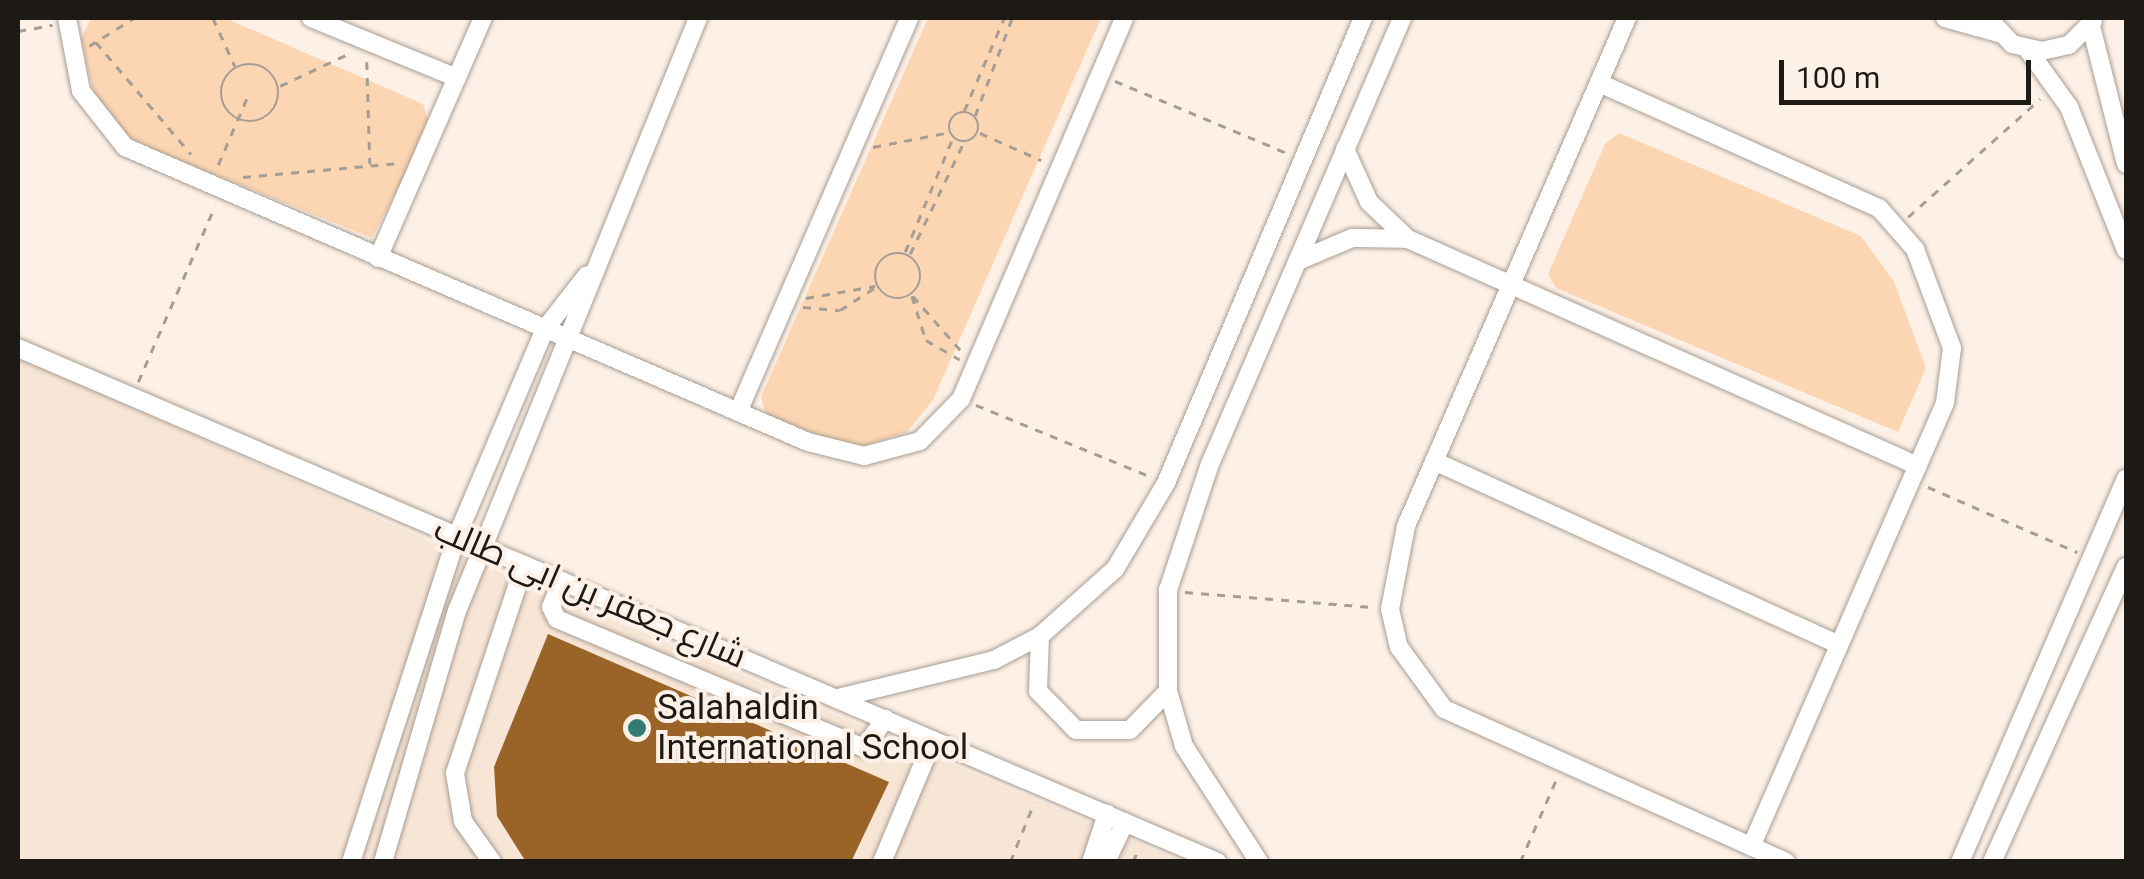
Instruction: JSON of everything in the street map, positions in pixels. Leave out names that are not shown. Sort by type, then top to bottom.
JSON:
[{"type":"street","points":[[312,18],[457,78]]},
{"type":"street","points":[[378,258],[483,18]]},
{"type":"street","points":[[383,862],[430,688],[569,339],[591,271],[698,18]]},
{"type":"street","points":[[738,412],[909,18]]},
{"type":"street","points":[[68,20],[82,91],[112,135],[378,258],[738,412],[864,456],[920,440],[961,399],[1124,18]]},
{"type":"street","points":[[837,698],[945,677],[1040,636],[1114,569],[1166,483],[1364,18]]},
{"type":"street","points":[[1258,862],[1210,796],[1168,691],[1168,590],[1210,464],[1402,18]]},
{"type":"street","points":[[1627,18],[1434,461],[1392,566],[1390,609],[1398,647],[1444,708],[1562,765],[1786,862]]},
{"type":"street","points":[[1944,18],[1994,25],[2028,50],[2056,85],[2126,250]]},
{"type":"street","points":[[2028,50],[2056,50],[2093,22],[2126,164]]},
{"type":"street","points":[[1599,83],[1899,224],[1952,348],[1945,403],[1751,846]]},
{"type":"street","points":[[1346,148],[1369,202],[1408,239],[1915,472]]},
{"type":"street","points":[[1298,260],[1352,238],[1408,239]]},
{"type":"street","points":[[352,862],[457,536],[545,329],[591,271]]},
{"type":"street","name":"شارع جعفر بن ابى طالب","points":[[18,348],[1217,862]]},
{"type":"street","points":[[1179,451],[1210,464]]},
{"type":"street","points":[[1434,461],[1839,644]]},
{"type":"street","points":[[1960,862],[2126,478]]},
{"type":"street","points":[[492,862],[463,821],[455,774],[524,565]]},
{"type":"street","points":[[1992,862],[2126,566]]},
{"type":"street","points":[[562,581],[551,614],[756,703],[864,748],[885,719]]},
{"type":"street","points":[[646,656],[661,623]]},
{"type":"street","points":[[1040,636],[1038,691],[1076,730],[1130,730],[1168,691]]},
{"type":"street","points":[[756,703],[772,671]]},
{"type":"street","points":[[882,862],[934,740]]},
{"type":"street","points":[[1091,862],[1106,814]]},
{"type":"street","points":[[1106,862],[1125,822]]},
{"type":"path","points":[[74,55],[134,18]]},
{"type":"path","points":[[213,18],[236,68]]},
{"type":"path","points":[[851,152],[950,132],[964,111],[1004,18]]},
{"type":"path","points":[[978,133],[975,116],[1012,18]]},
{"type":"path","points":[[18,31],[68,20]]},
{"type":"path","points":[[96,42],[214,185]]},
{"type":"path","points":[[238,120],[266,118],[279,87],[366,45],[370,166]]},
{"type":"path","points":[[236,68],[258,65],[279,87]]},
{"type":"path","points":[[236,68],[221,94],[238,120]]},
{"type":"path","points":[[1100,74],[1303,160]]},
{"type":"path","points":[[1899,224],[2056,85]]},
{"type":"path","points":[[130,398],[249,94]]},
{"type":"path","points":[[964,111],[975,116]]},
{"type":"path","points":[[950,132],[953,138],[964,142]]},
{"type":"path","points":[[978,133],[1060,168]]},
{"type":"path","points":[[907,255],[964,142],[978,133]]},
{"type":"path","points":[[907,255],[953,138]]},
{"type":"path","points":[[214,185],[420,162]]},
{"type":"path","points":[[877,286],[880,261],[907,255]]},
{"type":"path","points":[[780,316],[835,286],[877,286],[889,298],[912,295],[944,324],[966,362],[926,340],[912,295],[921,272],[907,255]]},
{"type":"path","points":[[797,304],[840,310],[877,286]]},
{"type":"path","points":[[961,399],[1166,483]]},
{"type":"path","points":[[1915,472],[2092,558]]},
{"type":"path","points":[[1168,590],[1390,609]]},
{"type":"path","points":[[1520,862],[1562,765]]},
{"type":"path","points":[[1010,862],[1042,786]]},
{"type":"shaded area","points":[[91,18],[225,18],[423,104],[430,126],[372,238],[129,140],[94,94],[81,39]]},
{"type":"shaded area","points":[[928,18],[1101,18],[933,400],[907,432],[855,449],[767,419],[761,397]]},
{"type":"shaded area","points":[[1619,133],[1861,236],[1894,282],[1926,368],[1898,432],[1556,288],[1548,274],[1605,144]]},
{"type":"shaded area","points":[[18,356],[467,558],[1180,861],[18,862]]},
{"type":"building","name":"Salahaldin International School","points":[[548,634],[889,782],[851,862],[526,862],[497,816],[494,767]]},
{"type":"place","name":"Salahaldin International School","points":[[637,728]]}]
